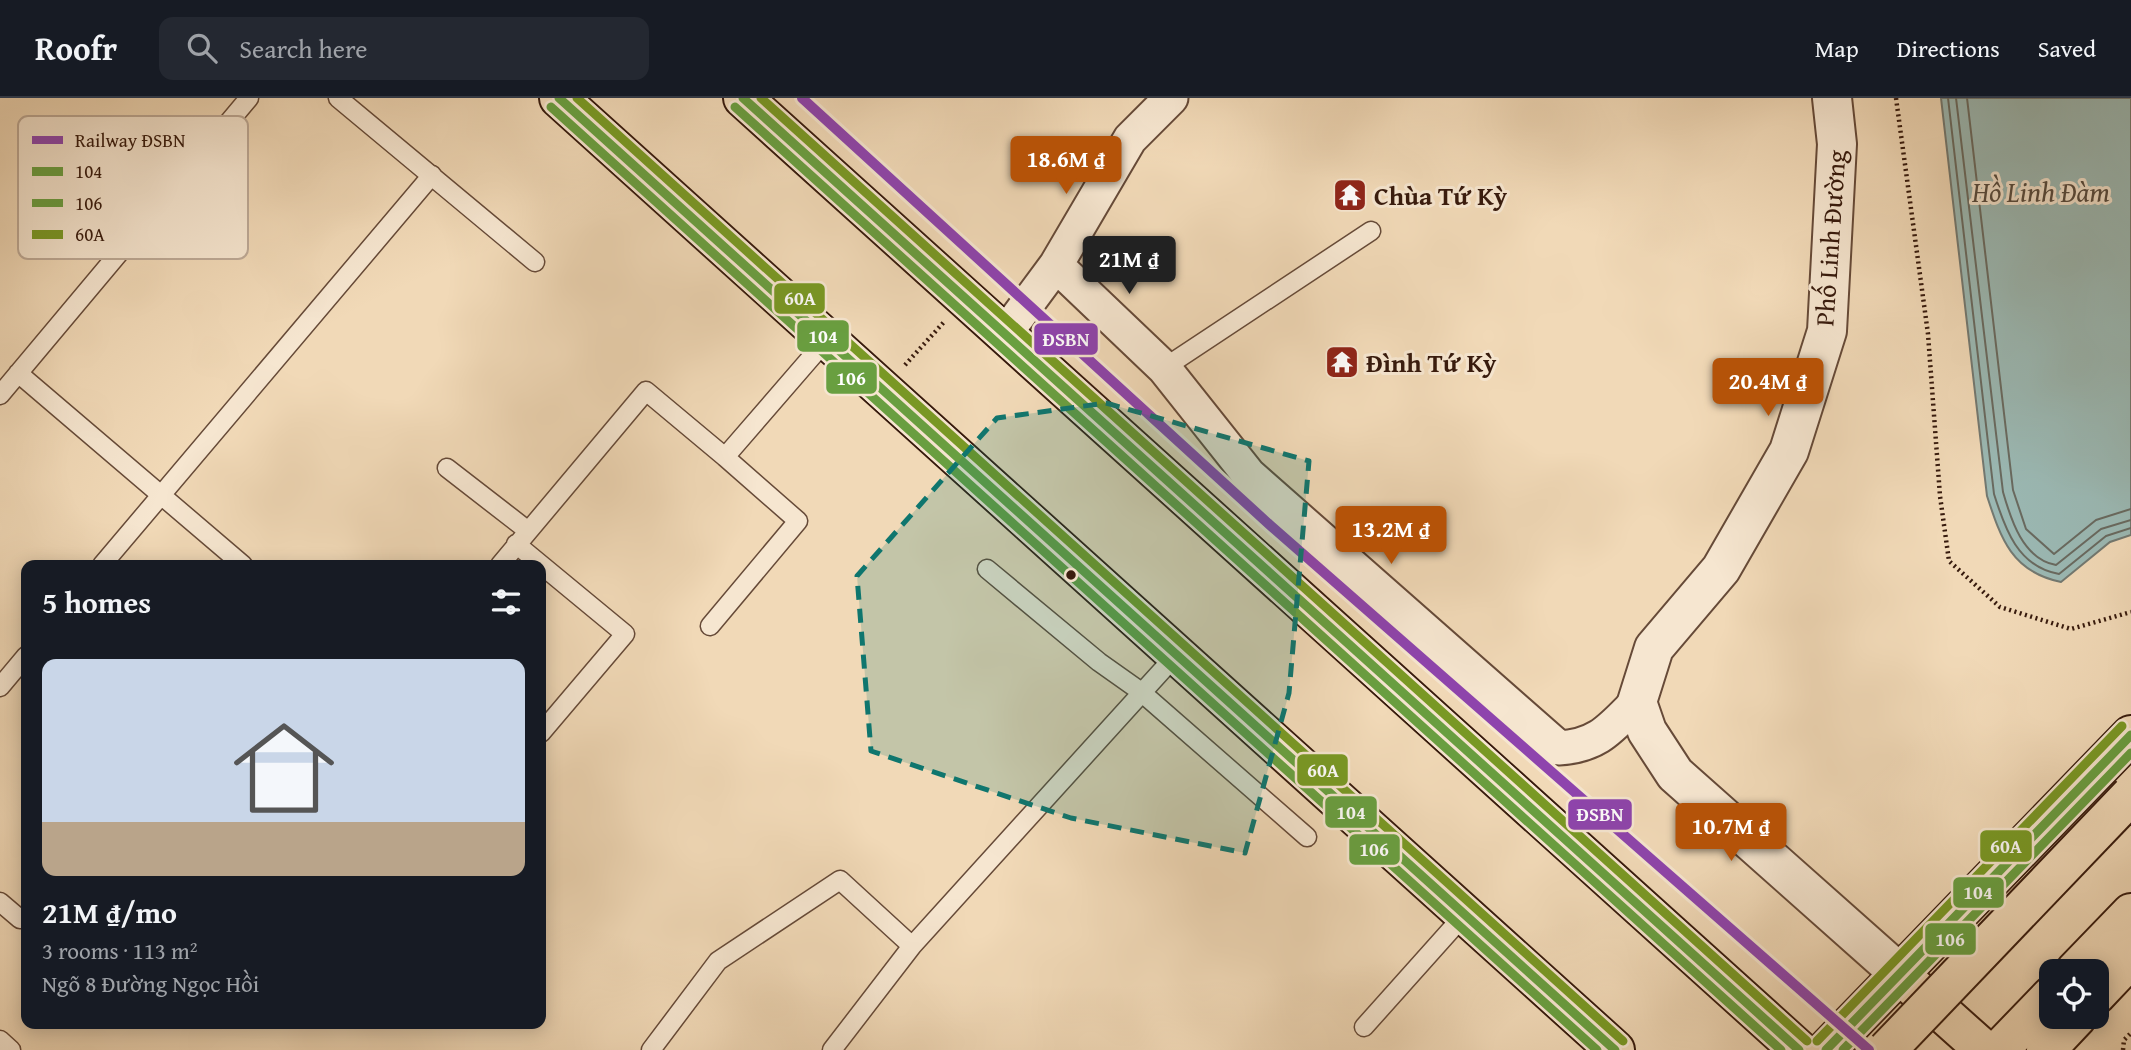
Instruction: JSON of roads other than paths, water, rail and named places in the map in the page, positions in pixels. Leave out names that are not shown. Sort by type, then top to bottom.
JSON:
[{"type":"main road","points":[[559,98],[1615,1050]]},
{"type":"main road","points":[[743,98],[1799,1050]]},
{"type":"main road","points":[[1826,1050],[2131,735]]},
{"type":"main road","points":[[1887,1050],[2131,795]]},
{"type":"main road","points":[[2087,959],[2131,913]]},
{"type":"main road","points":[[2109,981],[2131,958]]},
{"type":"main road","points":[[1899,973],[1984,1050]]},
{"type":"main road","points":[[1999,1050],[2039,1008]]},
{"type":"main road","points":[[2046,1050],[2066,1029]]},
{"type":"street","points":[[1006,334],[1056,265],[1130,139],[1171,98]]},
{"type":"street","name":"Phố Linh Đường","points":[[1637,702],[1654,648],[1721,569],[1789,451],[1827,331],[1838,144],[1832,98]]},
{"type":"street","points":[[1056,265],[1164,368],[1249,475],[1559,748],[1581,747],[1604,736],[1637,702],[1647,731],[1675,774],[1899,973]]},
{"type":"lane","points":[[235,116],[250,98]]},
{"type":"lane","points":[[338,98],[535,262]]},
{"type":"lane","points":[[106,560],[432,175]]},
{"type":"lane","points":[[1164,368],[1371,231]]},
{"type":"lane","points":[[0,394],[114,259]]},
{"type":"lane","points":[[725,457],[828,338]]},
{"type":"lane","points":[[18,373],[237,560]]},
{"type":"lane","points":[[504,560],[646,391],[798,520],[709,626]]},
{"type":"lane","points":[[447,468],[625,634],[546,727]]},
{"type":"lane","points":[[986,569],[1099,662],[1140,691],[1307,838]]},
{"type":"lane","points":[[832,1050],[912,946],[1140,691],[1177,654]]},
{"type":"lane","points":[[0,687],[21,662]]},
{"type":"lane","points":[[650,1050],[718,961],[840,880],[912,946]]},
{"type":"lane","points":[[0,902],[20,919]]},
{"type":"lane","points":[[1364,1027],[1465,914]]},
{"type":"lane","points":[[0,1040],[11,1050]]},
{"type":"water","name":"Hồ Linh Đàm","points":[[1941,98],[2131,98],[2131,535],[2110,542],[2061,582],[2044,577],[2020,562],[2004,539],[1987,496]]},
{"type":"rail line","name":"ĐSBN","points":[[802,98],[1271,526],[1869,1050]]},
{"type":"place","name":"Chùa Tứ Kỳ","points":[[1350,195]]},
{"type":"place","name":"Đình Tứ Kỳ","points":[[1342,362]]}]
